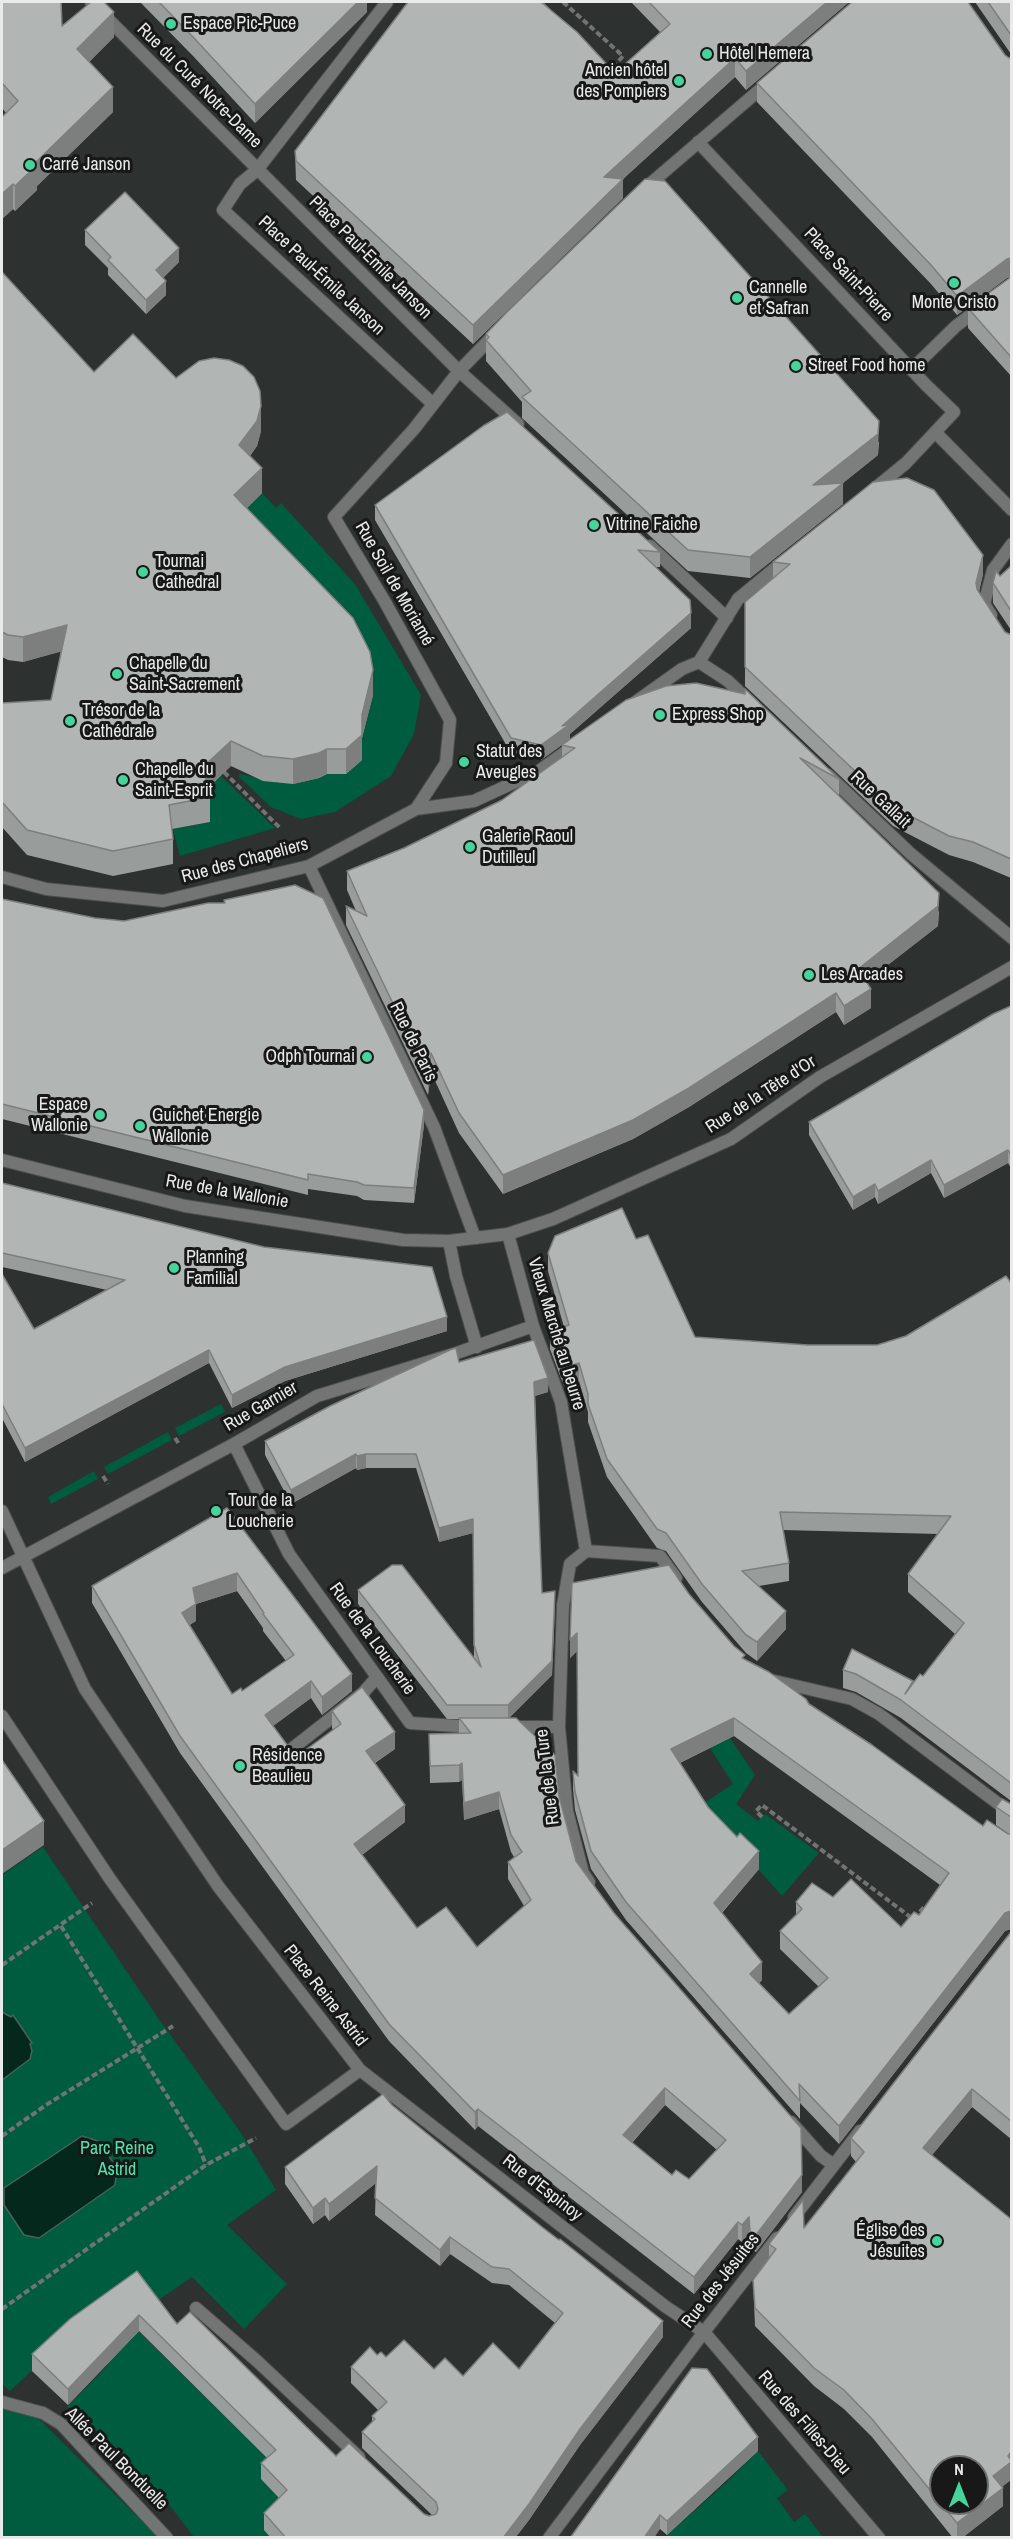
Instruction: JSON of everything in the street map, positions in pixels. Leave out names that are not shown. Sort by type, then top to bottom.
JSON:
[{"type":"street","name":"Rue du Curé Notre-Dame","points":[[91,2],[257,170]]},
{"type":"street","points":[[257,170],[387,2]]},
{"type":"street","points":[[632,201],[784,69]]},
{"type":"street","name":"Place Saint-Pierre","points":[[698,142],[954,412],[906,463],[862,499]]},
{"type":"street","name":"Place Paul-Emile Janson","points":[[257,170],[459,371],[524,430]]},
{"type":"street","name":"Place Paul-Émile Janson","points":[[257,170],[240,184],[223,210],[433,404]]},
{"type":"street","points":[[912,369],[956,326],[987,303]]},
{"type":"street","name":"Rue Soil de Moriamé","points":[[416,809],[446,763],[450,720],[385,602],[334,517],[414,429],[459,371],[508,321]]},
{"type":"street","points":[[935,432],[1011,510]]},
{"type":"street","points":[[642,539],[727,618]]},
{"type":"street","points":[[1000,629],[984,604],[993,570],[1011,544]]},
{"type":"street","points":[[625,710],[682,669],[699,662],[738,599],[791,556]]},
{"type":"street","points":[[699,662],[728,681],[763,714]]},
{"type":"street","name":"Rue des Chapeliers","points":[[2,877],[46,889],[163,901],[309,866],[416,809],[474,801],[539,771],[587,737]]},
{"type":"street","name":"Rue Gallait","points":[[815,763],[911,854],[1011,938]]},
{"type":"street","name":"Rue de Paris","points":[[309,866],[434,1127],[475,1238]]},
{"type":"street","name":"Rue de la Tête d'Or","points":[[449,1241],[508,1234],[553,1219],[731,1139],[820,1077],[1011,967]]},
{"type":"street","name":"Rue de la Wallonie","points":[[2,1160],[185,1206],[403,1240],[449,1241]]},
{"type":"street","name":"Vieux Marché au beurre","points":[[508,1234],[533,1326],[561,1402],[586,1551]]},
{"type":"street","points":[[449,1241],[456,1276],[477,1347]]},
{"type":"street","name":"Rue Garnier","points":[[24,1557],[234,1444],[317,1396],[477,1347],[533,1326]]},
{"type":"street","name":"Rue de la Loucherie","points":[[234,1444],[289,1554],[410,1723],[441,1727],[559,1727]]},
{"type":"street","name":"Place Reine Astrid","points":[[2,1511],[85,1689],[218,1886],[360,2070],[286,2124],[110,1879],[2,1716]]},
{"type":"street","points":[[586,1551],[660,1556],[684,1589]]},
{"type":"street","name":"Rue de la Ture","points":[[586,1551],[570,1564],[564,1601],[559,1727],[567,1811],[583,1873],[595,1890]]},
{"type":"street","points":[[2,1568],[24,1557]]},
{"type":"street","points":[[762,1675],[771,1681],[852,1699],[879,1714],[1011,1814]]},
{"type":"street","points":[[293,1748],[363,1693],[377,1677]]},
{"type":"street","name":"Rue d'Espinoy","points":[[360,2070],[666,2307],[704,2332]]},
{"type":"street","points":[[782,2112],[821,2156],[834,2165]]},
{"type":"street","name":"Rue des Jésuites","points":[[549,2538],[704,2332],[869,2119]]},
{"type":"street","points":[[196,2308],[257,2361],[370,2467]]},
{"type":"street","name":"Rue des Filles-Dieu","points":[[704,2332],[879,2538]]},
{"type":"street","name":"Allée Paul Bonduelle","points":[[2,2402],[44,2413],[61,2424],[167,2538]]},
{"type":"path","points":[[563,2],[623,56],[605,76]]},
{"type":"path","points":[[224,772],[280,828]]},
{"type":"path","points":[[175,1438],[179,1444]]},
{"type":"path","points":[[103,1476],[108,1484]]},
{"type":"path","points":[[762,1817],[756,1811],[762,1805],[913,1919],[926,1905]]},
{"type":"path","points":[[2,1965],[92,1903]]},
{"type":"path","points":[[61,1926],[199,2147],[206,2165]]},
{"type":"path","points":[[2,2136],[46,2105],[138,2050],[173,2026]]},
{"type":"path","points":[[2,2309],[206,2165],[256,2138]]},
{"type":"green space","points":[[262,493],[276,508],[281,503],[355,584],[421,695],[414,734],[391,776],[335,812],[301,819],[271,807],[238,776],[240,774],[278,783],[279,771],[292,784],[327,774],[346,774],[363,737],[352,732],[366,723],[371,703],[361,693],[234,520]]},
{"type":"green space","points":[[221,776],[275,828],[180,856],[173,829],[210,822],[203,792]]},
{"type":"green space","points":[[221,1404],[225,1412],[179,1436],[175,1428]]},
{"type":"green space","points":[[168,1432],[172,1440],[108,1474],[104,1467]]},
{"type":"green space","points":[[94,1471],[98,1479],[51,1504],[48,1497]]},
{"type":"green space","points":[[730,1738],[755,1775],[736,1804],[758,1821],[765,1814],[819,1853],[782,1896],[701,1805],[733,1784],[710,1748]]},
{"type":"green space","name":"Parc Reine Astrid","points":[[43,1847],[156,2015],[241,2133],[276,2190],[227,2225],[287,2284],[244,2329],[192,2277],[128,2321],[276,2467],[296,2517],[272,2537],[194,2537],[167,2502],[108,2440],[67,2407],[107,2366],[73,2332],[10,2391],[2,2384],[2,1875]]},
{"type":"green space","points":[[2,2407],[31,2411],[158,2537],[2,2538]]},
{"type":"green space","points":[[758,2451],[788,2490],[777,2498],[794,2522],[805,2514],[823,2537],[669,2538],[667,2535],[726,2483]]},
{"type":"shaded area","points":[[2,2012],[11,2017],[13,2015],[32,2043],[30,2044],[32,2051],[30,2059],[2,2080]]},
{"type":"shaded area","points":[[82,2136],[98,2141],[117,2168],[115,2185],[39,2238],[24,2235],[4,2205],[4,2188]]},
{"type":"building","points":[[2,2],[61,2],[62,26],[91,2],[104,2],[114,12],[77,49],[113,87],[35,163],[37,165],[15,186],[13,184],[2,194],[2,117],[18,101],[2,83]]},
{"type":"building","points":[[159,2],[358,2],[255,104]]},
{"type":"building","points":[[408,2],[541,2],[577,32],[615,73],[670,24],[649,2],[827,2],[746,71],[735,58],[604,177],[623,179],[473,325],[296,161],[295,151]]},
{"type":"building","points":[[852,2],[968,2],[1005,55],[1011,57],[1011,258],[957,296],[931,265],[757,83]]},
{"type":"building","points":[[988,2],[1011,2],[1011,35]]},
{"type":"building","points":[[645,179],[665,181],[879,421],[878,434],[813,485],[843,483],[750,557],[688,550],[522,397],[531,391],[486,340],[489,337],[486,334],[507,312]]},
{"type":"building","points":[[125,192],[179,248],[156,270],[166,281],[146,300],[108,260],[111,257],[85,230]]},
{"type":"building","name":"Tournai Cathedral","points":[[2,272],[94,372],[133,334],[176,378],[199,361],[214,358],[229,360],[243,366],[254,377],[260,391],[261,406],[257,421],[239,445],[262,468],[234,495],[353,618],[370,652],[373,670],[362,715],[362,735],[346,749],[327,749],[293,759],[263,756],[231,741],[203,767],[210,797],[169,805],[173,839],[113,851],[27,830],[2,802],[2,703],[51,700],[67,625],[23,637],[2,632]]},
{"type":"building","points":[[1011,277],[1011,357],[968,308]]},
{"type":"building","points":[[507,412],[660,552],[638,550],[690,600],[691,613],[562,726],[570,724],[541,745],[511,738],[375,505],[483,426]]},
{"type":"building","points":[[907,478],[934,490],[983,555],[976,583],[977,589],[1005,632],[1011,634],[1011,859],[973,842],[949,836],[893,807],[745,667],[745,602],[790,564],[773,562],[873,482]]},
{"type":"building","points":[[1011,566],[1011,611],[993,583],[996,571],[1000,576]]},
{"type":"building","points":[[696,683],[745,694],[745,689],[839,779],[800,758],[939,893],[938,906],[858,969],[871,989],[844,1006],[836,993],[689,1088],[633,1120],[503,1175],[459,1113],[431,1053],[428,1076],[346,906],[367,916],[347,871],[404,848],[502,800],[575,748],[562,745],[626,700],[666,686]]},
{"type":"building","points":[[295,885],[323,898],[424,1110],[414,1188],[364,1185],[308,1174],[308,1180],[2,1104],[2,899],[95,918],[124,921],[208,903],[225,903],[224,900]]},
{"type":"building","points":[[1011,1006],[1011,1155],[1008,1150],[944,1185],[931,1160],[878,1191],[875,1184],[853,1197],[809,1122],[993,1014]]},
{"type":"building","points":[[2,1183],[264,1247],[432,1267],[447,1317],[285,1367],[232,1395],[209,1350],[25,1448],[2,1404],[2,1274],[34,1329],[125,1280],[2,1253]]},
{"type":"building","points":[[622,1208],[636,1239],[648,1235],[695,1337],[808,1345],[877,1345],[906,1336],[1006,1276],[1011,1283],[1011,1783],[901,1700],[856,1674],[843,1670],[852,1649],[913,1681],[905,1694],[920,1674],[923,1676],[964,1623],[908,1574],[951,1516],[780,1512],[789,1563],[742,1571],[786,1611],[757,1642],[746,1635],[702,1584],[666,1533],[657,1529],[607,1459],[588,1404],[588,1394],[579,1363],[564,1368],[550,1331],[569,1325],[548,1253],[555,1236]]},
{"type":"building","points":[[534,1340],[548,1378],[534,1382],[542,1593],[555,1591],[552,1661],[508,1705],[447,1705],[358,1590],[392,1565],[402,1565],[481,1667],[474,1645],[473,1519],[439,1528],[416,1454],[357,1456],[356,1454],[291,1490],[265,1441],[330,1406],[452,1349],[456,1348],[459,1362]]},
{"type":"building","points":[[227,1508],[352,1674],[322,1697],[311,1681],[265,1715],[296,1757],[341,1724],[332,1711],[362,1687],[395,1732],[366,1751],[405,1805],[354,1844],[417,1928],[446,1907],[477,1947],[531,1900],[508,1862],[522,1852],[511,1835],[499,1792],[464,1803],[462,1763],[430,1766],[429,1734],[471,1733],[459,1718],[516,1718],[555,1755],[559,1796],[576,1861],[614,1913],[801,2128],[802,2175],[756,2235],[750,2231],[749,2217],[742,2225],[738,2222],[694,2277],[478,2109],[475,2112],[389,2024],[180,1736],[92,1586]],"holes":[[[237,1573],[263,1614],[294,1655],[242,1691],[241,1688],[232,1694],[182,1613],[196,1604],[193,1588]],[[665,2088],[726,2140],[689,2179],[676,2170],[672,2175],[623,2135]]]},
{"type":"building","points":[[669,1565],[689,1594],[734,1646],[745,1655],[742,1658],[769,1672],[806,1699],[809,1704],[872,1745],[983,1826],[987,1820],[1011,1834],[1011,1911],[1005,1913],[839,2126],[799,2084],[800,2101],[626,1902],[591,1851],[575,1792],[573,1771],[578,1776],[577,1633],[570,1640],[572,1583]],"holes":[[[734,1718],[949,1873],[919,1915],[914,1912],[901,1927],[851,1879],[833,1897],[812,1883],[796,1902],[802,1909],[780,1931],[828,1978],[789,2014],[750,1974],[762,1962],[714,1903],[759,1851],[740,1833],[737,1837],[708,1807],[671,1749]]]},
{"type":"building","points":[[2,1760],[44,1821],[2,1850]]},
{"type":"building","points":[[1002,1799],[1011,1804],[1011,1817],[996,1807]]},
{"type":"building","points":[[1011,1932],[1011,2121],[972,2089],[923,2148],[1011,2219],[1011,2452],[1008,2456],[1011,2462],[993,2476],[1003,2488],[989,2499],[989,2455],[929,2455],[929,2489],[872,2419],[844,2390],[814,2368],[755,2308],[753,2280],[776,2249],[769,2244],[803,2200],[804,2228],[864,2152],[851,2138]]},
{"type":"building","points":[[383,2094],[392,2105],[542,2227],[663,2321],[580,2429],[503,2538],[286,2538],[264,2513],[287,2490],[261,2463],[276,2450],[139,2315],[68,2389],[32,2354],[70,2319],[137,2271],[177,2324],[190,2312],[336,2456],[349,2443],[424,2514],[429,2516],[436,2514],[438,2509],[436,2502],[362,2432],[375,2419],[372,2416],[387,2402],[351,2367],[370,2347],[377,2355],[381,2352],[386,2357],[404,2340],[434,2369],[445,2358],[463,2376],[493,2343],[519,2369],[563,2313],[509,2269],[492,2267],[450,2237],[440,2250],[375,2198],[377,2166],[329,2204],[325,2198],[313,2208],[285,2167]]},
{"type":"building","points":[[692,2368],[707,2369],[758,2437],[667,2521],[660,2515],[644,2538],[570,2538]]},
{"type":"building","points":[[950,2515],[968,2515],[957,2523]]},
{"type":"place","name":"Espace Pic-Puce","points":[[171,24]]},
{"type":"place","name":"Hôtel Hemera","points":[[707,54]]},
{"type":"place","name":"Ancien hôtel des Pompiers","points":[[679,81]]},
{"type":"place","name":"Carré Janson","points":[[30,165]]},
{"type":"place","name":"Monte Cristo","points":[[954,283]]},
{"type":"place","name":"Cannelle et Safran","points":[[737,298]]},
{"type":"place","name":"Street Food home","points":[[796,366]]},
{"type":"place","name":"Vitrine Faiche","points":[[594,525]]},
{"type":"place","name":"Tournai Cathedral","points":[[143,572]]},
{"type":"place","name":"Chapelle du Saint-Sacrement","points":[[117,674]]},
{"type":"place","name":"Express Shop","points":[[660,715]]},
{"type":"place","name":"Trésor de la Cathédrale","points":[[70,721]]},
{"type":"place","name":"Statut des Aveugles","points":[[464,762]]},
{"type":"place","name":"Chapelle du Saint-Esprit","points":[[123,780]]},
{"type":"place","name":"Galerie Raoul Dutilleul","points":[[470,847]]},
{"type":"place","name":"Les Arcades","points":[[809,975]]},
{"type":"place","name":"Odph Tournai","points":[[367,1057]]},
{"type":"place","name":"Espace Wallonie","points":[[100,1115]]},
{"type":"place","name":"Guichet Energie Wallonie","points":[[140,1126]]},
{"type":"place","name":"Planning Familial","points":[[174,1268]]},
{"type":"place","name":"Tour de la Loucherie","points":[[216,1511]]},
{"type":"place","name":"Résidence Beaulieu","points":[[240,1766]]},
{"type":"place","name":"Église des Jésuites","points":[[937,2241]]}]
